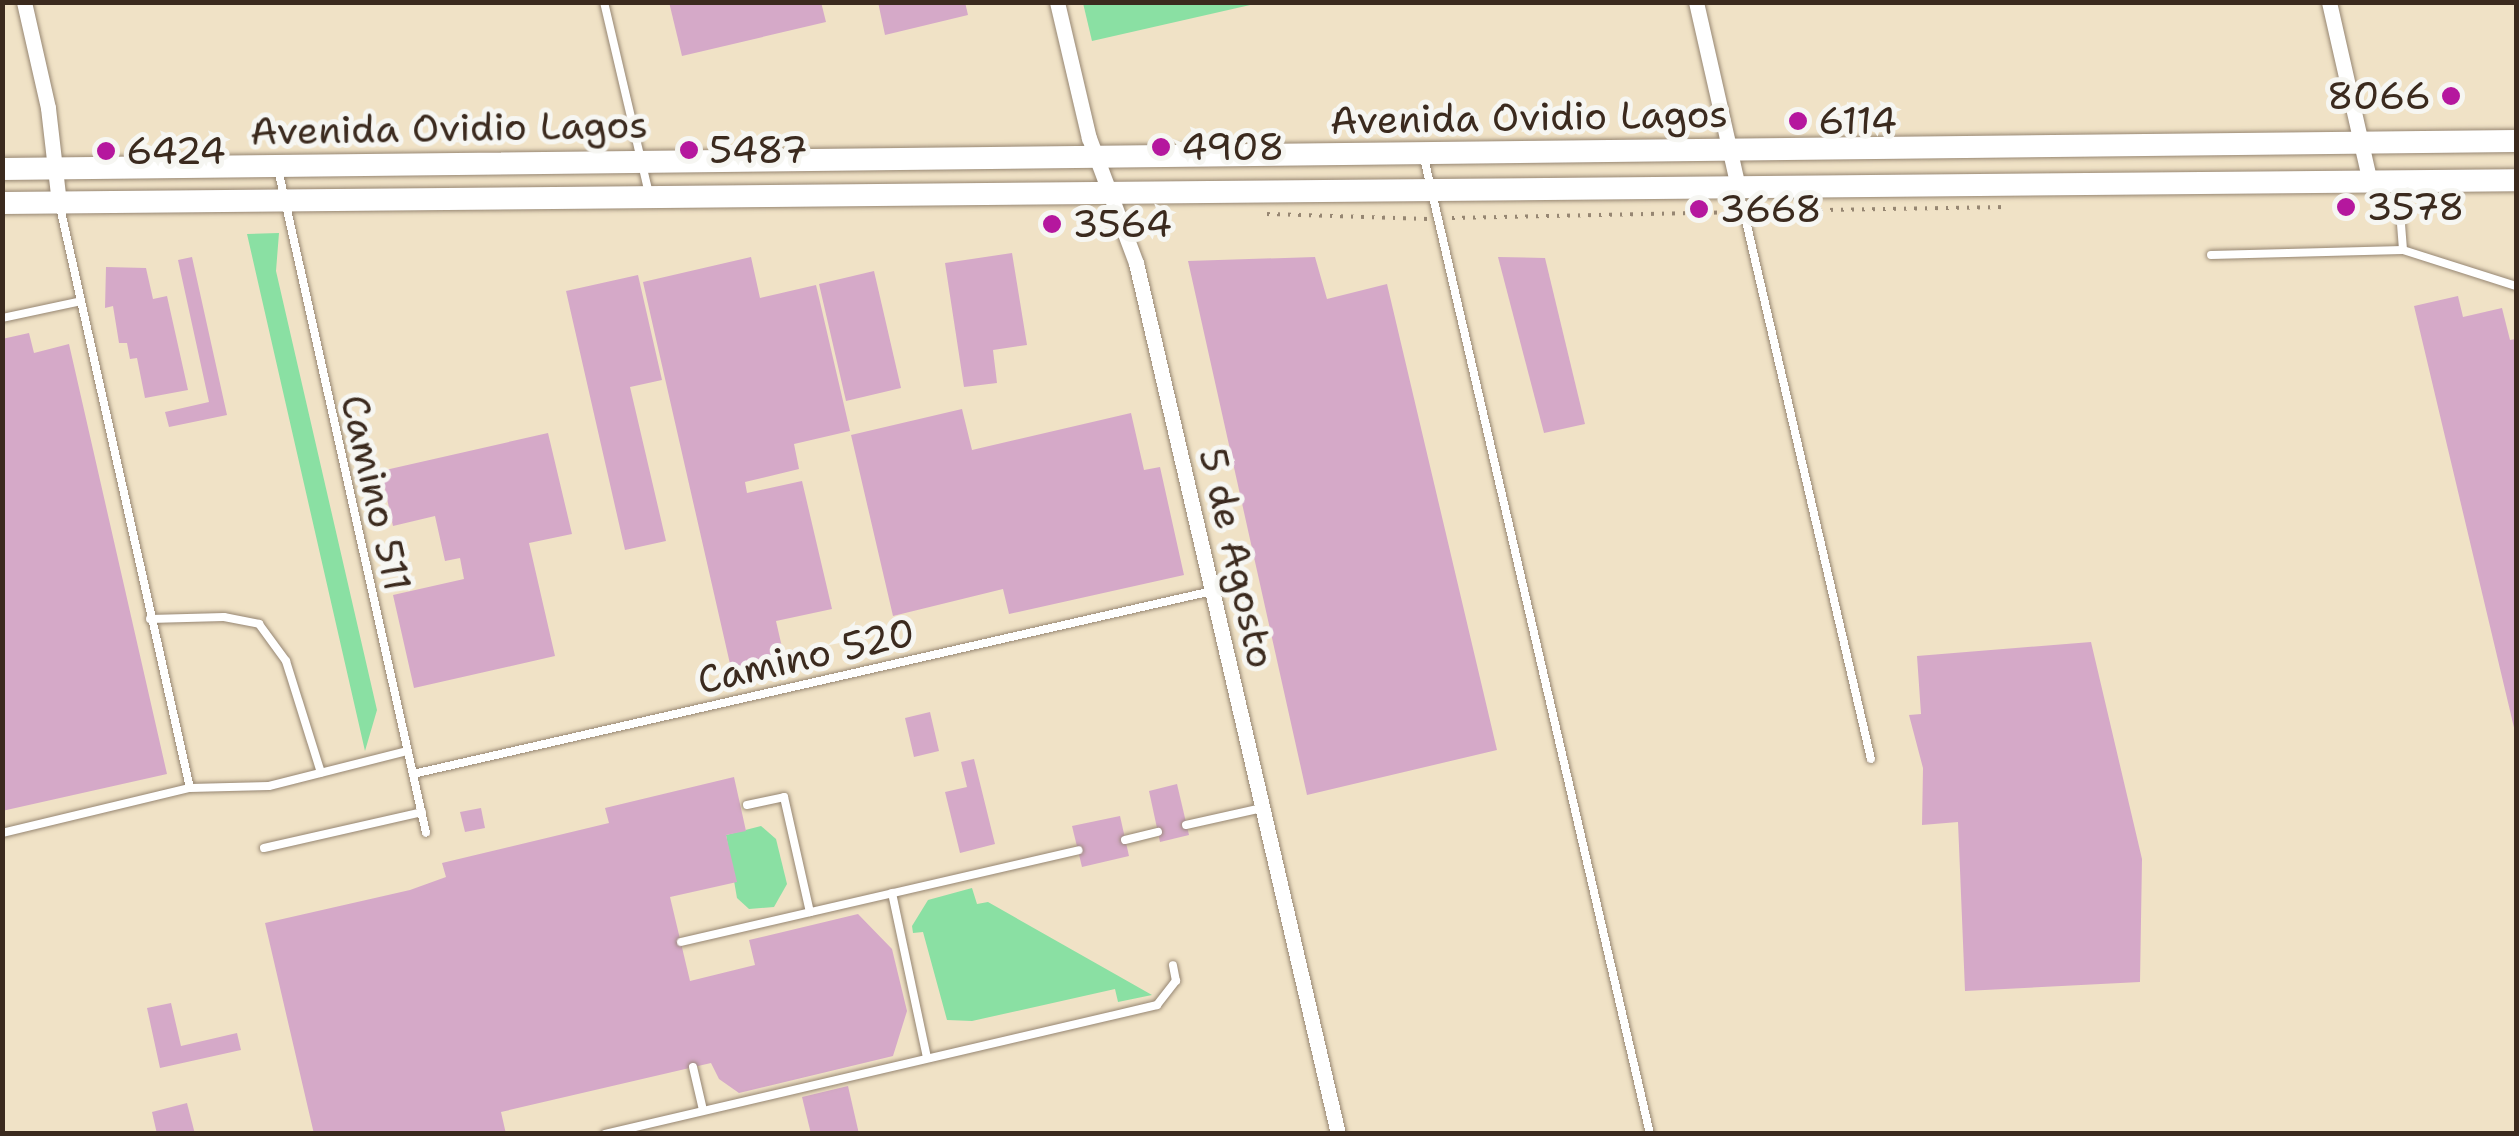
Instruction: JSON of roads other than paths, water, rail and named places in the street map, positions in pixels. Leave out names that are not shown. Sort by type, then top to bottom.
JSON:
[{"type":"main road","name":"Avenida Ovidio Lagos","points":[[2,169],[2516,140]]},
{"type":"main road","name":"Avenida Ovidio Lagos","points":[[2,203],[649,194],[2516,180]]},
{"type":"street","points":[[24,2],[56,168],[59,203]]},
{"type":"street","name":"5 de Agosto","points":[[1057,2],[1096,158],[1136,263],[1338,1134]]},
{"type":"street","points":[[1696,2],[1738,187]]},
{"type":"street","points":[[2330,2],[2370,182]]},
{"type":"lane","points":[[604,2],[649,194]]},
{"type":"lane","points":[[1424,153],[1428,190],[1650,1134]]},
{"type":"lane","name":"Camino 511","points":[[278,164],[426,833]]},
{"type":"lane","points":[[2398,182],[2403,250]]},
{"type":"lane","points":[[1738,187],[1870,759]]},
{"type":"lane","points":[[59,203],[77,302],[190,788]]},
{"type":"lane","points":[[2211,255],[2403,250],[2516,286]]},
{"type":"lane","points":[[2,318],[77,302]]},
{"type":"lane","name":"Camino 520","points":[[413,774],[1212,590]]},
{"type":"lane","points":[[150,619],[224,617],[259,624],[286,660],[321,773]]},
{"type":"lane","points":[[2,833],[190,788],[269,786],[408,751]]},
{"type":"lane","points":[[747,805],[784,797],[810,912]]},
{"type":"lane","points":[[1186,825],[1262,808]]},
{"type":"lane","points":[[264,848],[422,812]]},
{"type":"lane","points":[[1125,840],[1158,832]]},
{"type":"lane","points":[[680,942],[1078,850]]},
{"type":"lane","points":[[892,893],[928,1057]]},
{"type":"lane","points":[[605,1134],[1158,1005],[1176,981],[1173,964]]},
{"type":"lane","points":[[693,1067],[703,1110]]},
{"type":"place","name":"8066","points":[[2451,96]]},
{"type":"place","name":"6114","points":[[1798,121]]},
{"type":"place","name":"4908","points":[[1161,147]]},
{"type":"place","name":"5487","points":[[689,150]]},
{"type":"place","name":"6424","points":[[106,151]]},
{"type":"place","name":"3578","points":[[2346,207]]},
{"type":"place","name":"3668","points":[[1699,209]]},
{"type":"place","name":"3564","points":[[1052,224]]}]
